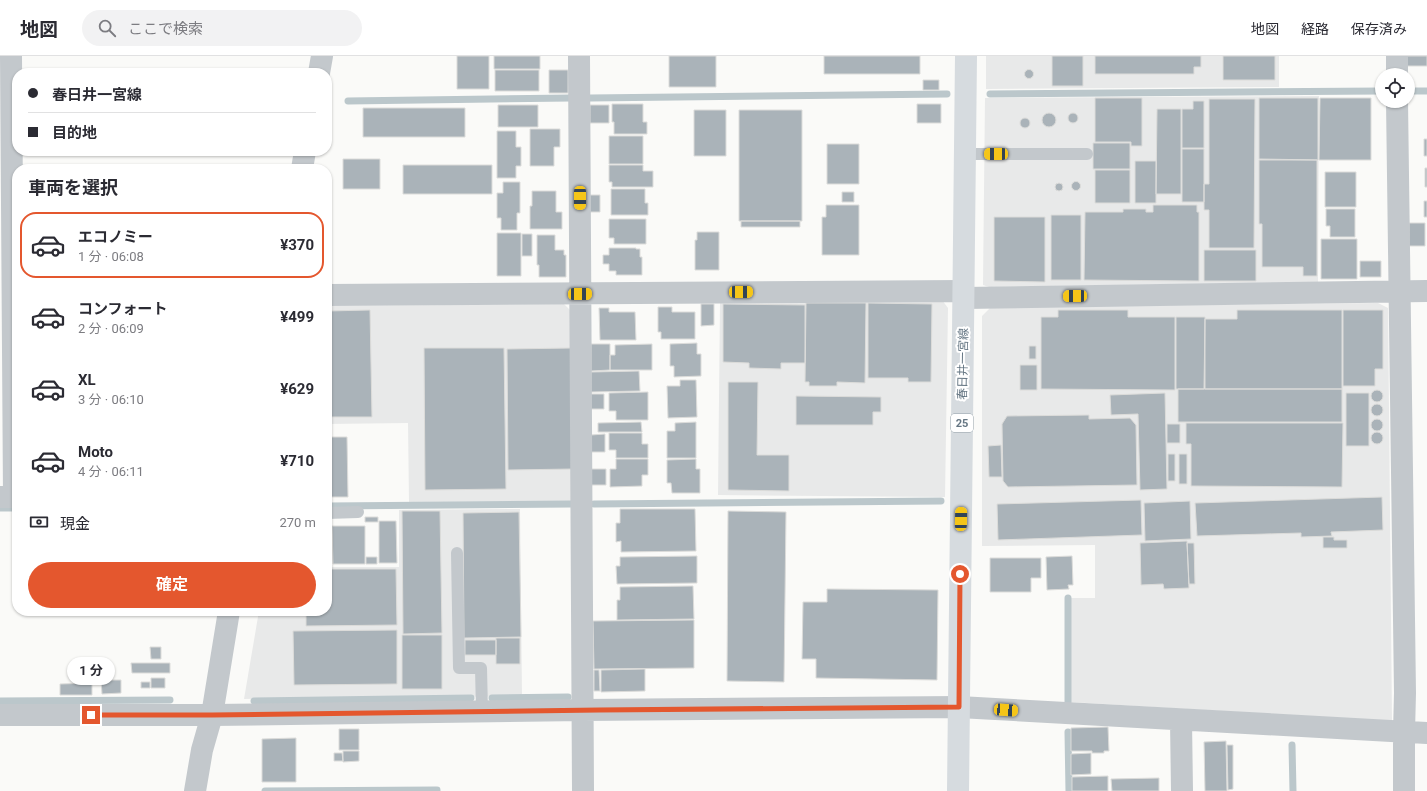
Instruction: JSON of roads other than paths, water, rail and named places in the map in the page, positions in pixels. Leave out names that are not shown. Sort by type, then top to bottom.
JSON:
[{"type":"main road","name":"春日井一宮線","points":[[958,791],[966,56]]},
{"type":"street","points":[[11,56],[6,111],[12,398]]},
{"type":"street","points":[[320,68],[322,56]]},
{"type":"street","points":[[579,56],[584,791]]},
{"type":"street","points":[[1397,56],[1397,68]]},
{"type":"street","points":[[1398,108],[1399,291],[1405,693],[1404,791]]},
{"type":"street","points":[[332,295],[963,294],[1427,291]]},
{"type":"street","points":[[0,497],[12,497]]},
{"type":"street","points":[[196,791],[202,750],[212,715],[228,616]]},
{"type":"street","points":[[0,715],[212,715],[959,707],[1427,733]]},
{"type":"street","points":[[1181,720],[1182,791]]},
{"type":"lane","points":[[965,154],[1087,154]]},
{"type":"lane","points":[[332,513],[358,512]]},
{"type":"lane","points":[[457,553],[459,668],[482,668],[482,711]]},
{"type":"waterway","points":[[990,94],[1375,91]]},
{"type":"waterway","points":[[1415,91],[1427,91]]},
{"type":"waterway","points":[[590,98],[947,94]]},
{"type":"waterway","points":[[348,101],[571,98]]},
{"type":"waterway","points":[[594,504],[941,501]]},
{"type":"waterway","points":[[332,506],[572,504]]},
{"type":"waterway","points":[[0,508],[12,508]]},
{"type":"waterway","points":[[1068,598],[1068,702]]},
{"type":"waterway","points":[[492,698],[568,697]]},
{"type":"waterway","points":[[254,701],[471,698]]},
{"type":"waterway","points":[[0,701],[170,700]]},
{"type":"waterway","points":[[1068,732],[1069,791]]},
{"type":"waterway","points":[[1292,745],[1293,791]]},
{"type":"waterway","points":[[265,791],[437,791]]}]
